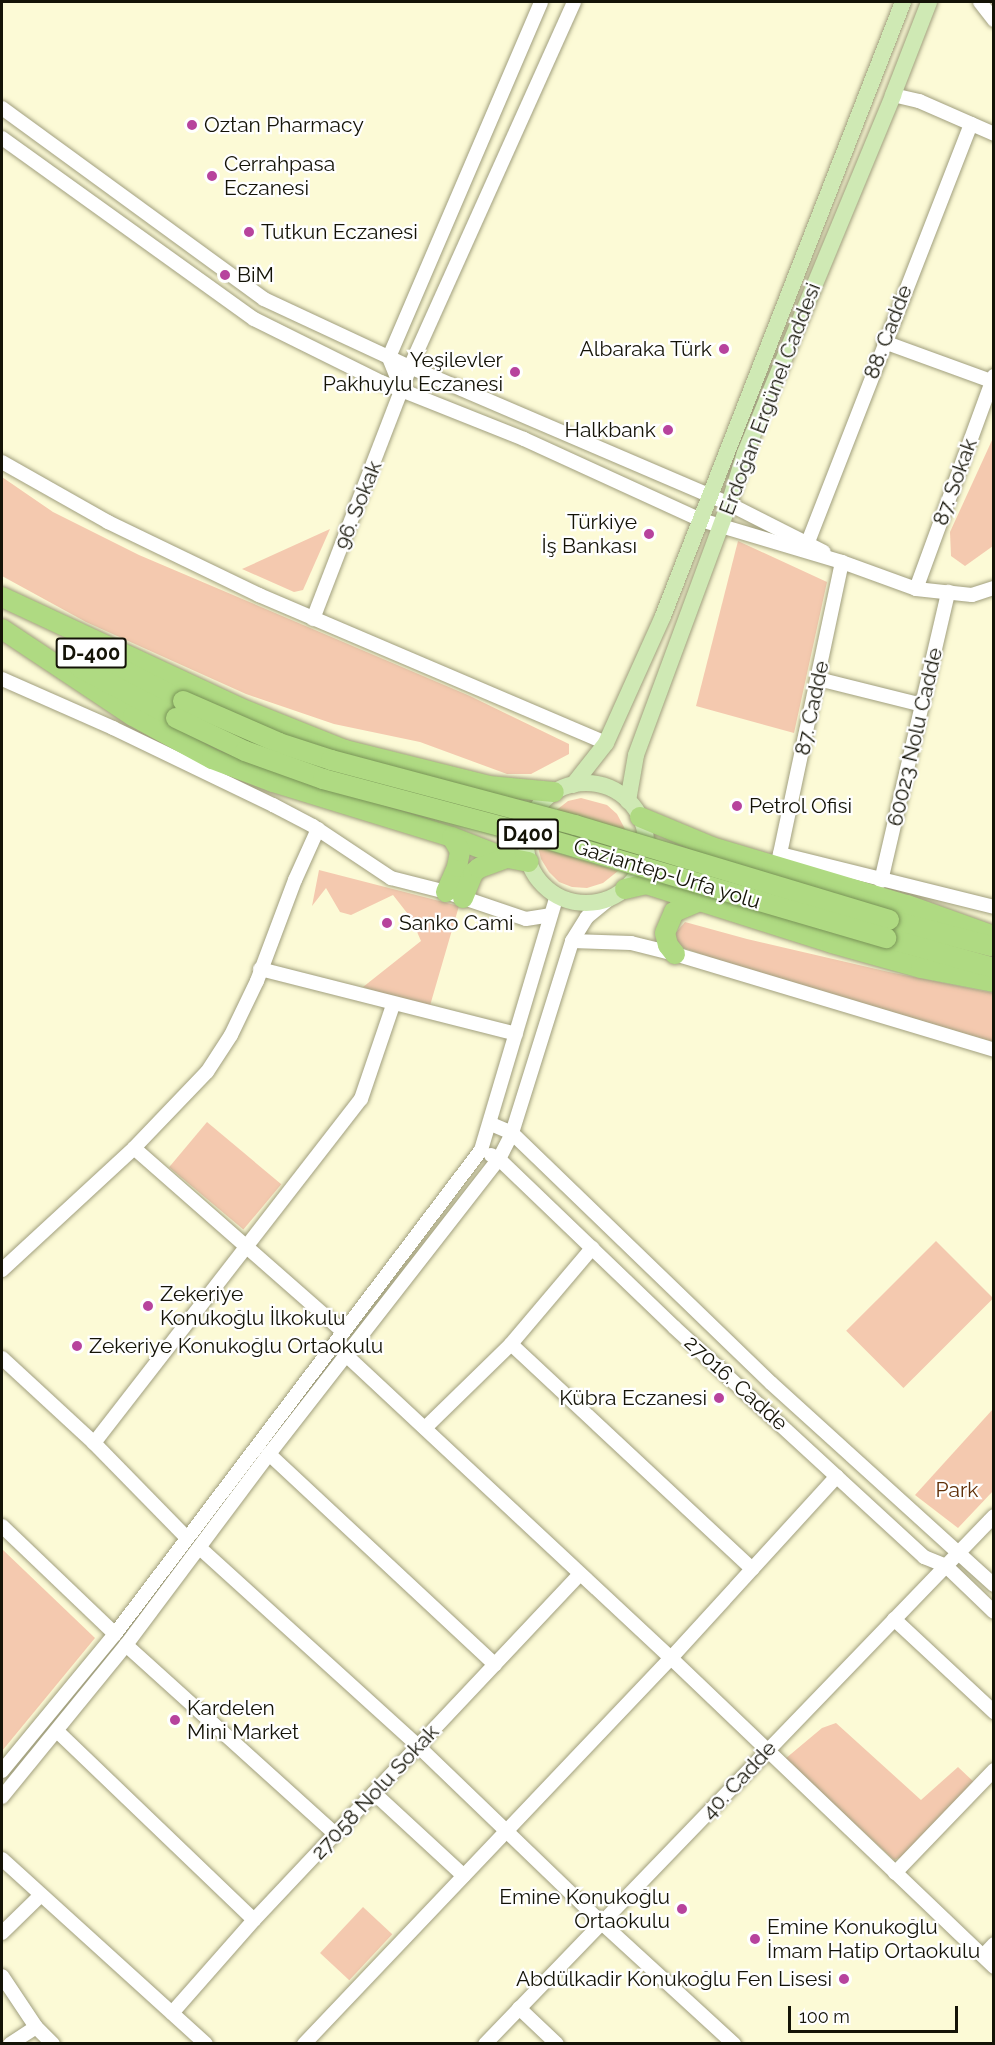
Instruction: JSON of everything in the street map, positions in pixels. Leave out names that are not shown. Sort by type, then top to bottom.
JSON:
[{"type":"highway","name":"D-400","points":[[2,598],[180,709]]},
{"type":"highway","points":[[2,598],[240,708],[345,750],[489,786],[554,792]]},
{"type":"highway","name":"D-400","points":[[2,624],[180,709]]},
{"type":"highway","points":[[2,629],[133,716],[212,759],[273,782],[452,837],[506,858],[529,862]]},
{"type":"highway","name":"Gaziantep-Urfa yolu","points":[[180,709],[331,760],[575,825],[887,929]]},
{"type":"highway","points":[[640,817],[712,847],[907,905],[993,936]]},
{"type":"highway","points":[[452,837],[460,851],[455,895]]},
{"type":"highway","points":[[455,895],[479,868],[506,858]]},
{"type":"highway","points":[[617,894],[646,884],[832,943],[921,968],[993,982]]},
{"type":"highway","points":[[675,954],[668,945],[665,933],[674,912],[702,900]]},
{"type":"highway","name":"D400","points":[[887,929],[993,947]]},
{"type":"highway","name":"D400","points":[[887,929],[993,968]]},
{"type":"main road","points":[[573,784],[606,743],[659,626],[903,2]]},
{"type":"main road","name":"Erdoğan Ergünel Caddesi","points":[[628,801],[636,754],[729,504],[745,453],[929,2]]},
{"type":"main road","points":[[868,90],[893,95]]},
{"type":"main road","points":[[795,279],[814,288]]},
{"type":"main road","points":[[593,783],[612,789],[628,801],[640,817],[645,836],[645,856],[638,874],[617,894],[590,903],[570,902],[556,895],[538,880],[525,852],[529,823],[539,805],[554,792],[573,784],[593,783]]},
{"type":"street","points":[[402,390],[389,357],[542,2]]},
{"type":"street","name":"96. Sokak","points":[[313,619],[410,367],[574,2]]},
{"type":"street","points":[[980,2],[993,20]]},
{"type":"street","points":[[893,95],[919,101],[993,134]]},
{"type":"street","points":[[2,108],[264,299],[410,367],[729,504],[808,542],[842,562]]},
{"type":"street","name":"88. Cadde","points":[[808,542],[884,342],[971,124]]},
{"type":"street","points":[[2,138],[254,319],[402,390],[572,461],[701,519],[842,562],[916,589],[972,595],[993,588]]},
{"type":"street","points":[[884,342],[992,379]]},
{"type":"street","name":"87. Sokak","points":[[916,589],[992,379]]},
{"type":"street","points":[[572,461],[580,440]]},
{"type":"street","points":[[2,462],[108,522],[313,619],[606,743]]},
{"type":"street","name":"87. Cadde","points":[[842,562],[780,854],[881,881]]},
{"type":"street","name":"60023 Nolu Cadde","points":[[881,881],[948,592]]},
{"type":"street","points":[[2,679],[113,728],[318,829],[392,878],[455,895],[526,919],[550,915]]},
{"type":"street","points":[[818,679],[922,705]]},
{"type":"street","points":[[2,1270],[134,1148],[207,1072],[231,1035],[318,829]]},
{"type":"street","points":[[881,881],[993,906]]},
{"type":"street","points":[[2,1797],[201,1549],[269,1454],[499,1159],[512,1133],[572,941],[587,917],[617,894]]},
{"type":"street","points":[[2,1770],[115,1634],[481,1150],[491,1124],[556,895]]},
{"type":"street","points":[[572,941],[631,944],[675,954],[993,1050]]},
{"type":"street","points":[[260,969],[393,1005],[516,1034]]},
{"type":"street","points":[[94,1443],[361,1099],[393,1005]]},
{"type":"street","name":"27016. Cadde","points":[[491,1124],[512,1133],[771,1383],[993,1585]]},
{"type":"street","points":[[134,1148],[342,1331]]},
{"type":"street","name":"27016. Cadde","points":[[481,1150],[499,1159],[674,1328],[924,1557],[946,1566],[993,1612]]},
{"type":"street","points":[[425,1428],[511,1344],[592,1248]]},
{"type":"street","points":[[511,1344],[752,1569]]},
{"type":"street","points":[[347,1356],[671,1658],[993,1966]]},
{"type":"street","points":[[2,1358],[94,1443],[187,1538]]},
{"type":"street","points":[[269,1454],[495,1665]]},
{"type":"street","points":[[304,2043],[671,1658],[837,1476]]},
{"type":"street","name":"40. Cadde","points":[[485,2043],[603,1924],[993,1516]]},
{"type":"street","points":[[2,1526],[115,1634]]},
{"type":"street","points":[[201,1549],[418,1746],[603,1924],[734,2043]]},
{"type":"street","name":"27058 Nolu Sokak","points":[[172,2013],[254,1920],[580,1574]]},
{"type":"street","points":[[894,1618],[993,1712]]},
{"type":"street","points":[[126,1645],[335,1834]]},
{"type":"street","points":[[57,1731],[254,1920]]},
{"type":"street","points":[[895,1873],[993,1770]]},
{"type":"street","points":[[374,1793],[464,1876]]},
{"type":"street","points":[[2,1859],[206,2043]]},
{"type":"street","points":[[2,1933],[41,1894]]},
{"type":"street","points":[[983,1956],[993,1944]]},
{"type":"street","points":[[2,1976],[36,2026],[53,2043]]},
{"type":"street","points":[[519,2008],[557,2043]]},
{"type":"street","points":[[10,2043],[36,2026]]},
{"type":"green space","points":[[993,438],[993,546],[965,566],[951,556],[950,532]]},
{"type":"green space","points":[[2,477],[53,512],[139,555],[470,696],[569,744],[569,754],[531,774],[507,774],[420,742],[334,724],[246,694],[86,622],[2,576]]},
{"type":"green space","points":[[330,529],[303,590],[294,592],[242,569]]},
{"type":"green space","points":[[738,541],[827,582],[794,733],[696,706]]},
{"type":"green space","points":[[581,798],[607,805],[617,814],[626,831],[554,812],[568,801]]},
{"type":"green space","points":[[538,847],[618,871],[603,883],[587,888],[572,887],[559,882],[549,872],[541,859]]},
{"type":"green space","points":[[319,870],[459,906],[429,1009],[363,987],[421,941],[411,918],[393,895],[351,915],[340,912],[326,888],[312,906]]},
{"type":"green space","points":[[685,922],[889,972],[993,993],[993,1042],[726,963],[672,944],[673,936]]},
{"type":"green space","points":[[207,1122],[281,1184],[243,1230],[169,1167]]},
{"type":"green space","points":[[936,1241],[993,1298],[903,1388],[846,1331]]},
{"type":"green space","name":"Park","points":[[993,1409],[993,1491],[958,1528],[915,1495]]},
{"type":"green space","points":[[2,1549],[95,1638],[2,1751]]},
{"type":"green space","points":[[836,1723],[921,1800],[958,1767],[976,1784],[906,1855],[894,1860],[785,1759],[822,1728]]},
{"type":"green space","points":[[363,1907],[392,1934],[349,1980],[320,1953]]},
{"type":"place","name":"Oztan Pharmacy","points":[[192,125]]},
{"type":"place","name":"Cerrahpasa Eczanesi","points":[[212,176]]},
{"type":"place","name":"Tutkun Eczanesi","points":[[249,232]]},
{"type":"place","name":"BiM","points":[[225,275]]},
{"type":"place","name":"Albaraka Türk","points":[[724,349]]},
{"type":"place","name":"Yeşilevler Pakhuylu Eczanesi","points":[[515,372]]},
{"type":"place","name":"Halkbank","points":[[668,430]]},
{"type":"place","name":"Türkiye İş Bankası","points":[[649,534]]},
{"type":"place","name":"Petrol Ofisi","points":[[737,806]]},
{"type":"place","name":"Sanko Cami","points":[[387,923]]},
{"type":"place","name":"Zekeriye Konukoğlu İlkokulu","points":[[148,1306]]},
{"type":"place","name":"Zekeriye Konukoğlu Ortaokulu","points":[[77,1346]]},
{"type":"place","name":"Kübra Eczanesi","points":[[719,1398]]},
{"type":"place","name":"Kardelen Mini Market","points":[[175,1720]]},
{"type":"place","name":"Emine Konukoğlu Ortaokulu","points":[[682,1909]]},
{"type":"place","name":"Emine Konukoğlu İmam Hatip Ortaokulu","points":[[755,1939]]},
{"type":"place","name":"Abdülkadir Konukoğlu Fen Lisesi","points":[[844,1979]]}]
